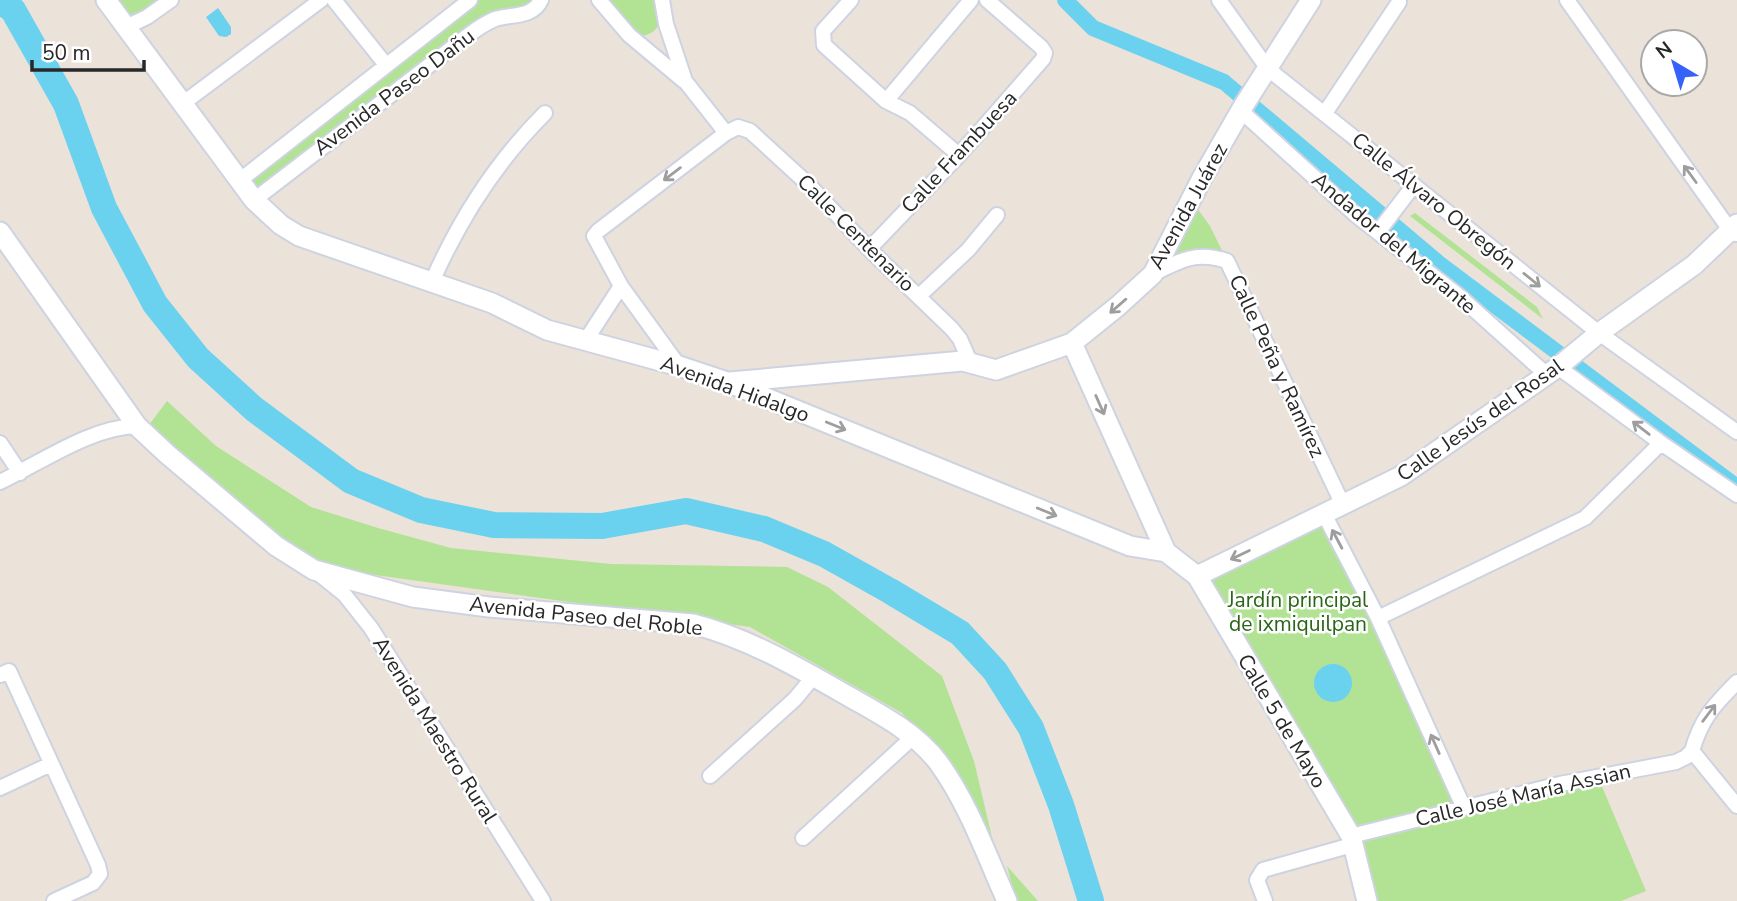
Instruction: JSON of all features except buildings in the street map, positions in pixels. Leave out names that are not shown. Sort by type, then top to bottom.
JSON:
[{"type":"street","name":"Avenida Hidalgo","points":[[106,0],[254,200],[281,225],[299,236],[492,303],[547,330],[727,382],[1130,546],[1166,552]]},
{"type":"street","points":[[126,27],[147,17],[171,0]]},
{"type":"street","points":[[182,104],[321,0]]},
{"type":"street","points":[[334,0],[386,65]]},
{"type":"street","name":"Avenida Paseo Dañu","points":[[239,181],[470,0]]},
{"type":"street","name":"Avenida Paseo Dañu","points":[[254,200],[470,34],[496,19],[530,12],[541,0]]},
{"type":"street","points":[[599,0],[629,35],[685,81],[726,133],[594,236],[621,286],[679,366]]},
{"type":"street","points":[[662,0],[666,24],[685,81]]},
{"type":"street","points":[[851,0],[823,31],[824,45],[886,101],[910,113],[959,155]]},
{"type":"street","points":[[886,101],[971,0]]},
{"type":"street","name":"Calle Frambuesa","points":[[869,249],[959,155],[1043,59],[1045,53],[1041,47],[987,0]]},
{"type":"street","name":"Calle Álvaro Obregón","points":[[1219,0],[1266,72],[1325,113],[1410,190],[1595,336],[1737,431]]},
{"type":"street","name":"Avenida Juárez","points":[[727,382],[970,362],[982,368],[996,370],[1072,343],[1153,274],[1202,178],[1242,108],[1311,0]]},
{"type":"street","points":[[1567,0],[1735,229]]},
{"type":"street","points":[[1325,113],[1399,2]]},
{"type":"street","name":"Andador del Migrante","points":[[1242,108],[1357,216],[1381,228],[1459,296],[1737,495]]},
{"type":"street","points":[[432,282],[446,250],[475,200],[523,135],[545,113]]},
{"type":"street","name":"Calle Centenario","points":[[726,133],[738,127],[750,131],[809,185],[869,249],[952,328],[970,362]]},
{"type":"street","points":[[1381,228],[1410,190]]},
{"type":"street","points":[[919,296],[968,250],[997,215]]},
{"type":"street","name":"Calle Jesús del Rosal","points":[[1197,576],[1401,476],[1556,368],[1595,336],[1694,265],[1735,229]]},
{"type":"street","name":"Avenida Paseo del Roble","points":[[0,232],[137,426],[276,546],[314,570],[414,597],[489,607],[693,624],[731,635],[814,676],[900,726],[913,737],[936,760],[957,790],[1007,901]]},
{"type":"street","name":"Calle Peña y Ramírez","points":[[1153,274],[1181,260],[1211,255],[1227,261],[1343,505]]},
{"type":"street","points":[[586,340],[621,286]]},
{"type":"street","name":"Calle 5 de Mayo","points":[[1072,343],[1166,552],[1197,576],[1351,841],[1367,901]]},
{"type":"street","points":[[0,482],[96,434],[119,426],[137,426]]},
{"type":"street","points":[[0,443],[20,472]]},
{"type":"street","points":[[1378,618],[1585,517],[1661,443]]},
{"type":"street","points":[[1324,514],[1378,618],[1464,806]]},
{"type":"street","name":"Avenida Maestro Rural","points":[[314,570],[344,594],[371,628],[543,901]]},
{"type":"street","points":[[5,673],[51,764],[100,874],[93,883],[54,901]]},
{"type":"street","points":[[710,776],[795,699],[814,676]]},
{"type":"street","points":[[1737,682],[1706,715],[1698,729],[1692,751],[1737,806]]},
{"type":"street","points":[[803,838],[913,737]]},
{"type":"street","name":"Calle José María Assian","points":[[1265,901],[1257,880],[1258,874],[1263,870],[1464,806],[1676,762],[1692,751]]},
{"type":"street","points":[[0,788],[51,764]]},
{"type":"green space","points":[[106,0],[170,0],[126,27]]},
{"type":"green space","points":[[470,0],[541,0],[496,19],[254,200],[239,181]]},
{"type":"green space","points":[[599,0],[662,0],[659,24],[653,32],[640,37]]},
{"type":"green space","points":[[1191,200],[1210,226],[1227,261],[1211,255],[1153,274]]},
{"type":"green space","points":[[1415,213],[1537,307],[1543,319],[1410,216]]},
{"type":"green space","points":[[167,401],[216,446],[311,507],[378,528],[451,548],[611,564],[787,567],[828,587],[942,676],[974,761],[994,846],[960,787],[902,713],[750,627],[318,567],[146,429]]},
{"type":"green space","name":"Jardín principal de ixmiquilpan","points":[[1324,514],[1463,806],[1598,777],[1646,891],[1621,901],[1367,901],[1351,836],[1197,576]]},
{"type":"green space","points":[[1007,866],[1038,901],[1016,901]]},
{"type":"water","points":[[218,8],[231,27],[231,34],[226,37],[219,36],[206,17]]},
{"type":"water","points":[[1333,664],[1346,670],[1352,683],[1346,696],[1333,702],[1320,696],[1314,683],[1320,670]]},
{"type":"waterway","points":[[1065,0],[1093,28],[1224,82],[1441,265],[1737,487]]},
{"type":"waterway","points":[[0,1],[13,10],[66,104],[104,208],[155,304],[198,358],[254,409],[351,481],[421,510],[494,525],[602,526],[686,511],[764,529],[824,554],[890,591],[960,633],[995,671],[1031,728],[1061,805],[1091,901]]}]
